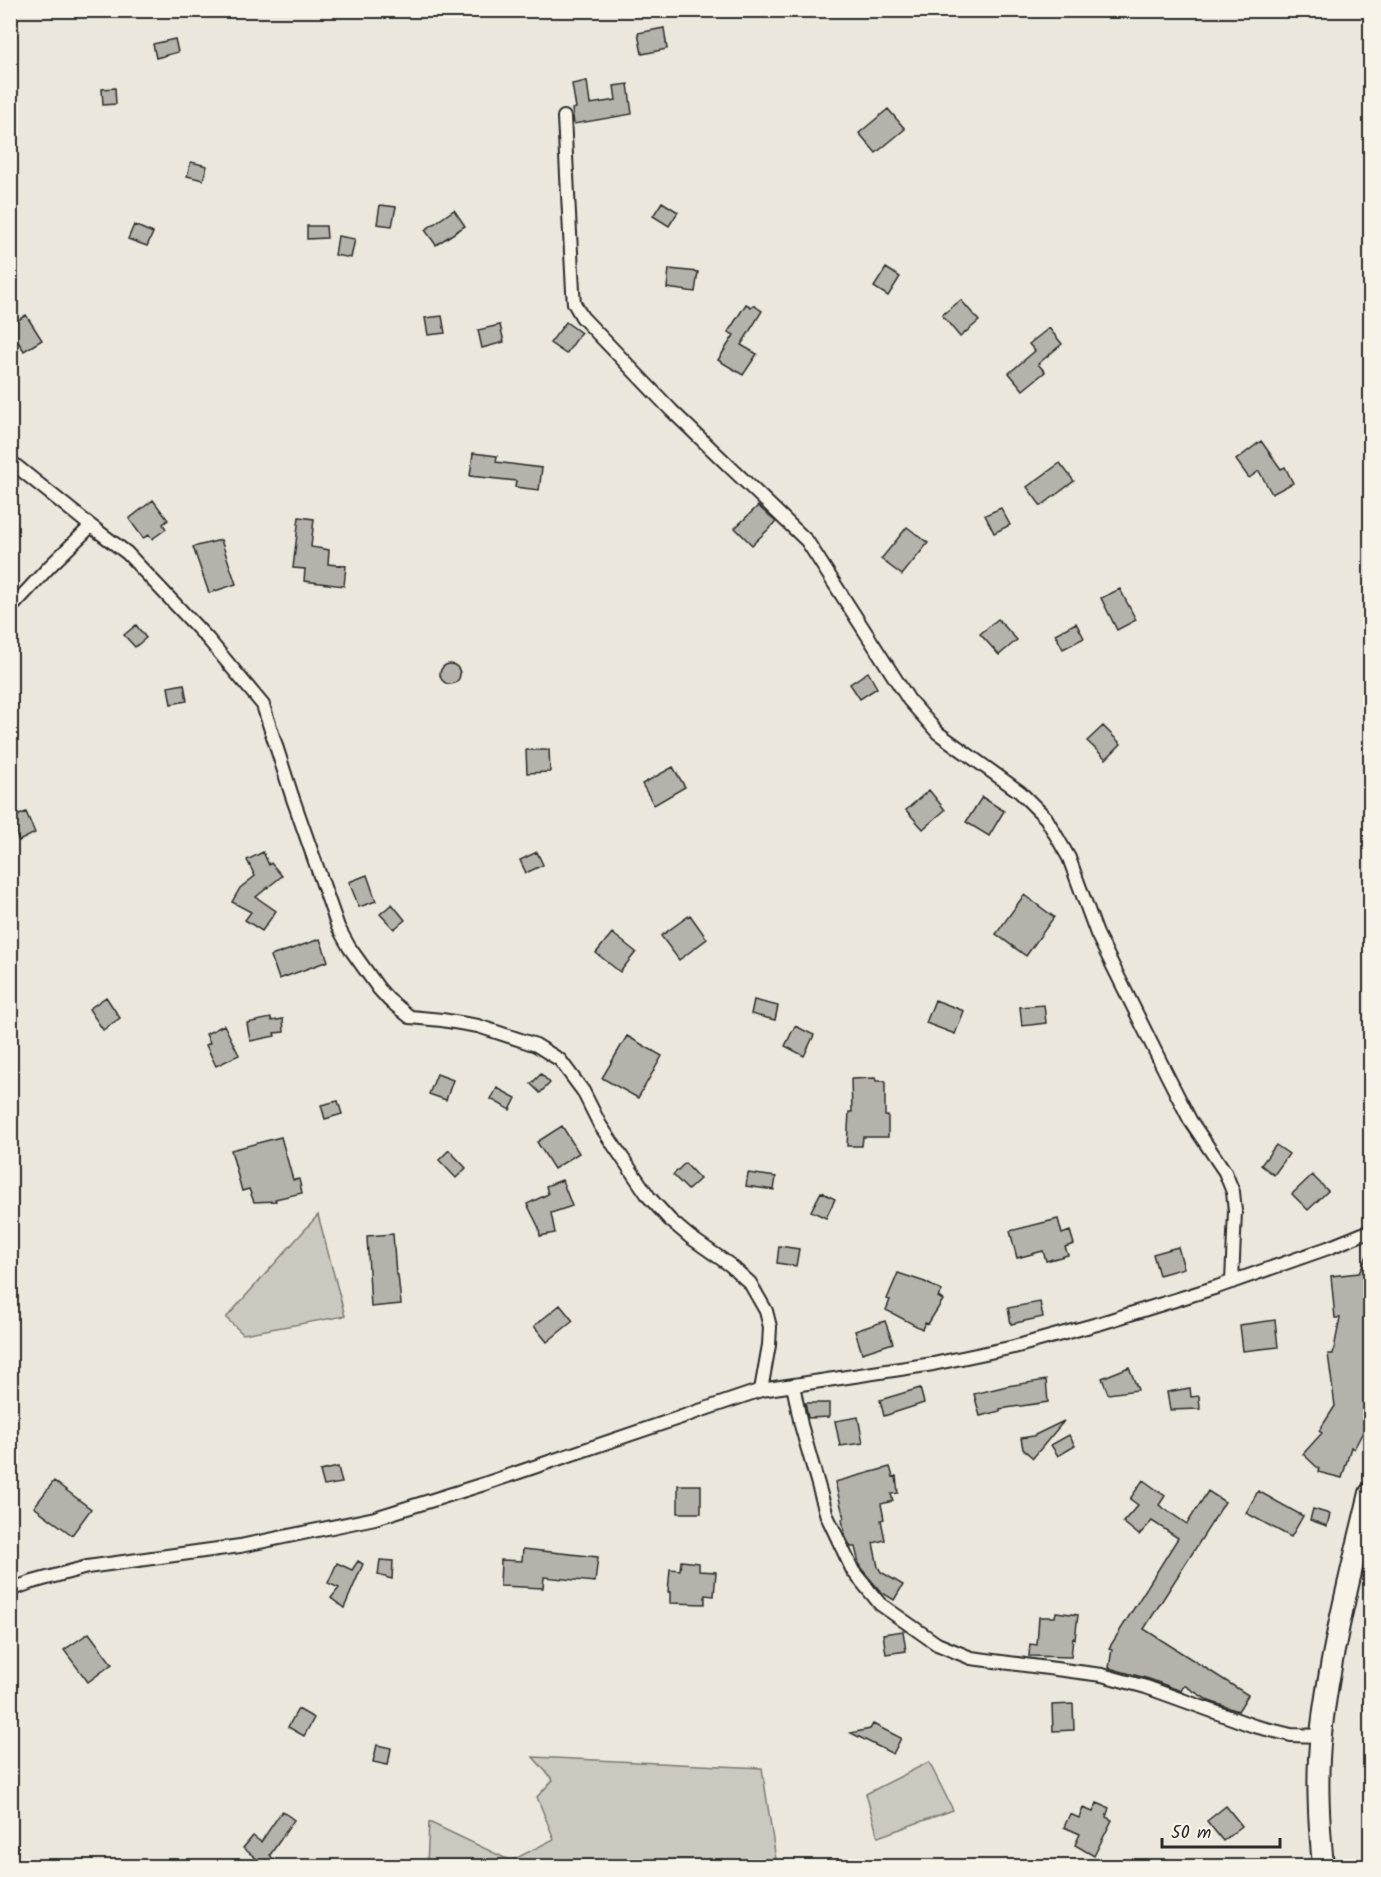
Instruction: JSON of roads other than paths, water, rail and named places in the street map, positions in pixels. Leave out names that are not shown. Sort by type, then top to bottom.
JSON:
[{"type":"main road","points":[[1323,1866],[1319,1817],[1320,1736],[1332,1662],[1371,1493]]},
{"type":"street","points":[[564,117],[574,303],[582,317],[672,411],[807,541],[909,700],[939,733],[1020,792],[1046,818],[1069,858],[1097,933],[1167,1075],[1191,1120],[1225,1172],[1233,1192],[1235,1211],[1232,1282]]},
{"type":"street","points":[[10,461],[127,553],[208,639],[263,705],[338,927],[349,947],[379,989],[410,1017],[478,1026],[536,1045],[560,1060],[583,1091],[600,1125],[649,1197],[670,1220],[690,1237],[730,1264],[750,1283],[766,1311],[770,1327],[761,1390]]},
{"type":"street","points":[[10,609],[91,526]]},
{"type":"street","points":[[10,1590],[87,1567],[240,1546],[375,1518],[484,1484],[761,1390],[933,1364],[1014,1347],[1101,1323],[1232,1282],[1371,1231]]},
{"type":"street","points":[[793,1385],[801,1425],[827,1516],[853,1571],[880,1604],[937,1644],[971,1658],[1102,1676],[1146,1687],[1254,1726],[1291,1735],[1320,1736]]}]
